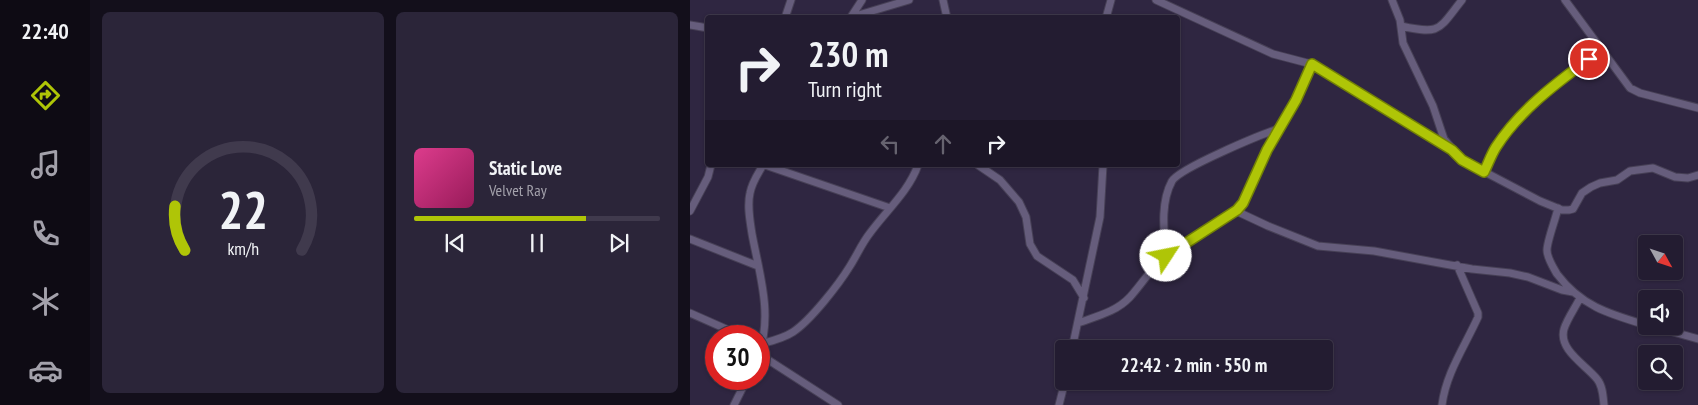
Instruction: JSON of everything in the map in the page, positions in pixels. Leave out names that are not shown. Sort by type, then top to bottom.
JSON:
[{"type":"street","points":[[786,15],[791,0]]},
{"type":"street","points":[[852,15],[862,0]]},
{"type":"street","points":[[858,15],[909,0]]},
{"type":"street","points":[[943,0],[946,15]]},
{"type":"street","points":[[1107,15],[1111,0]]},
{"type":"street","points":[[1156,0],[1273,54],[1312,64],[1452,150]]},
{"type":"street","points":[[1392,0],[1401,26],[1403,43],[1433,106],[1444,139],[1462,160],[1540,201],[1569,210],[1573,209],[1582,193],[1591,187],[1600,183],[1617,180],[1630,171],[1653,168],[1675,177],[1688,178],[1698,175]]},
{"type":"street","points":[[1401,26],[1424,31],[1436,28],[1445,23],[1462,0]]},
{"type":"street","points":[[1565,0],[1630,88],[1640,93],[1698,108]]},
{"type":"street","points":[[690,25],[705,28]]},
{"type":"street","points":[[1484,172],[1495,148],[1515,121],[1566,76],[1601,51]]},
{"type":"street","points":[[1078,323],[1107,313],[1120,306],[1166,256],[1236,211],[1243,203],[1267,150],[1296,100],[1312,64]]},
{"type":"street","points":[[1166,256],[1164,209],[1166,196],[1176,176],[1252,138],[1278,129]]},
{"type":"street","points":[[690,211],[708,177],[710,167]]},
{"type":"street","points":[[763,167],[755,178],[750,192],[749,204],[764,301],[764,325]]},
{"type":"street","points":[[770,167],[890,208]]},
{"type":"street","points":[[770,343],[794,331],[814,312],[841,279],[869,234],[903,192],[917,167]]},
{"type":"street","points":[[981,167],[1000,180],[1019,202],[1026,217],[1030,244],[1038,256],[1072,280],[1084,298]]},
{"type":"street","points":[[1074,340],[1100,217],[1103,167]]},
{"type":"street","points":[[1558,208],[1547,249],[1552,267],[1567,287],[1586,302],[1610,314],[1638,322]]},
{"type":"street","points":[[1236,211],[1318,246],[1374,251],[1472,269],[1528,276],[1562,290],[1574,292]]},
{"type":"street","points":[[690,238],[758,266]]},
{"type":"street","points":[[1442,405],[1446,384],[1478,318],[1478,313],[1457,265]]},
{"type":"street","points":[[1580,298],[1564,329],[1563,337],[1567,347],[1601,385],[1604,405]]},
{"type":"street","points":[[690,313],[717,325]]},
{"type":"street","points":[[1683,335],[1698,339]]},
{"type":"street","points":[[770,356],[838,405]]},
{"type":"street","points":[[734,405],[742,390]]},
{"type":"street","points":[[1059,405],[1063,390]]},
{"type":"route","points":[[1166,256],[1237,210],[1243,203],[1267,150],[1296,100],[1312,64],[1410,123],[1452,150],[1462,160],[1484,172],[1495,148],[1515,121],[1536,101],[1589,59]]}]
